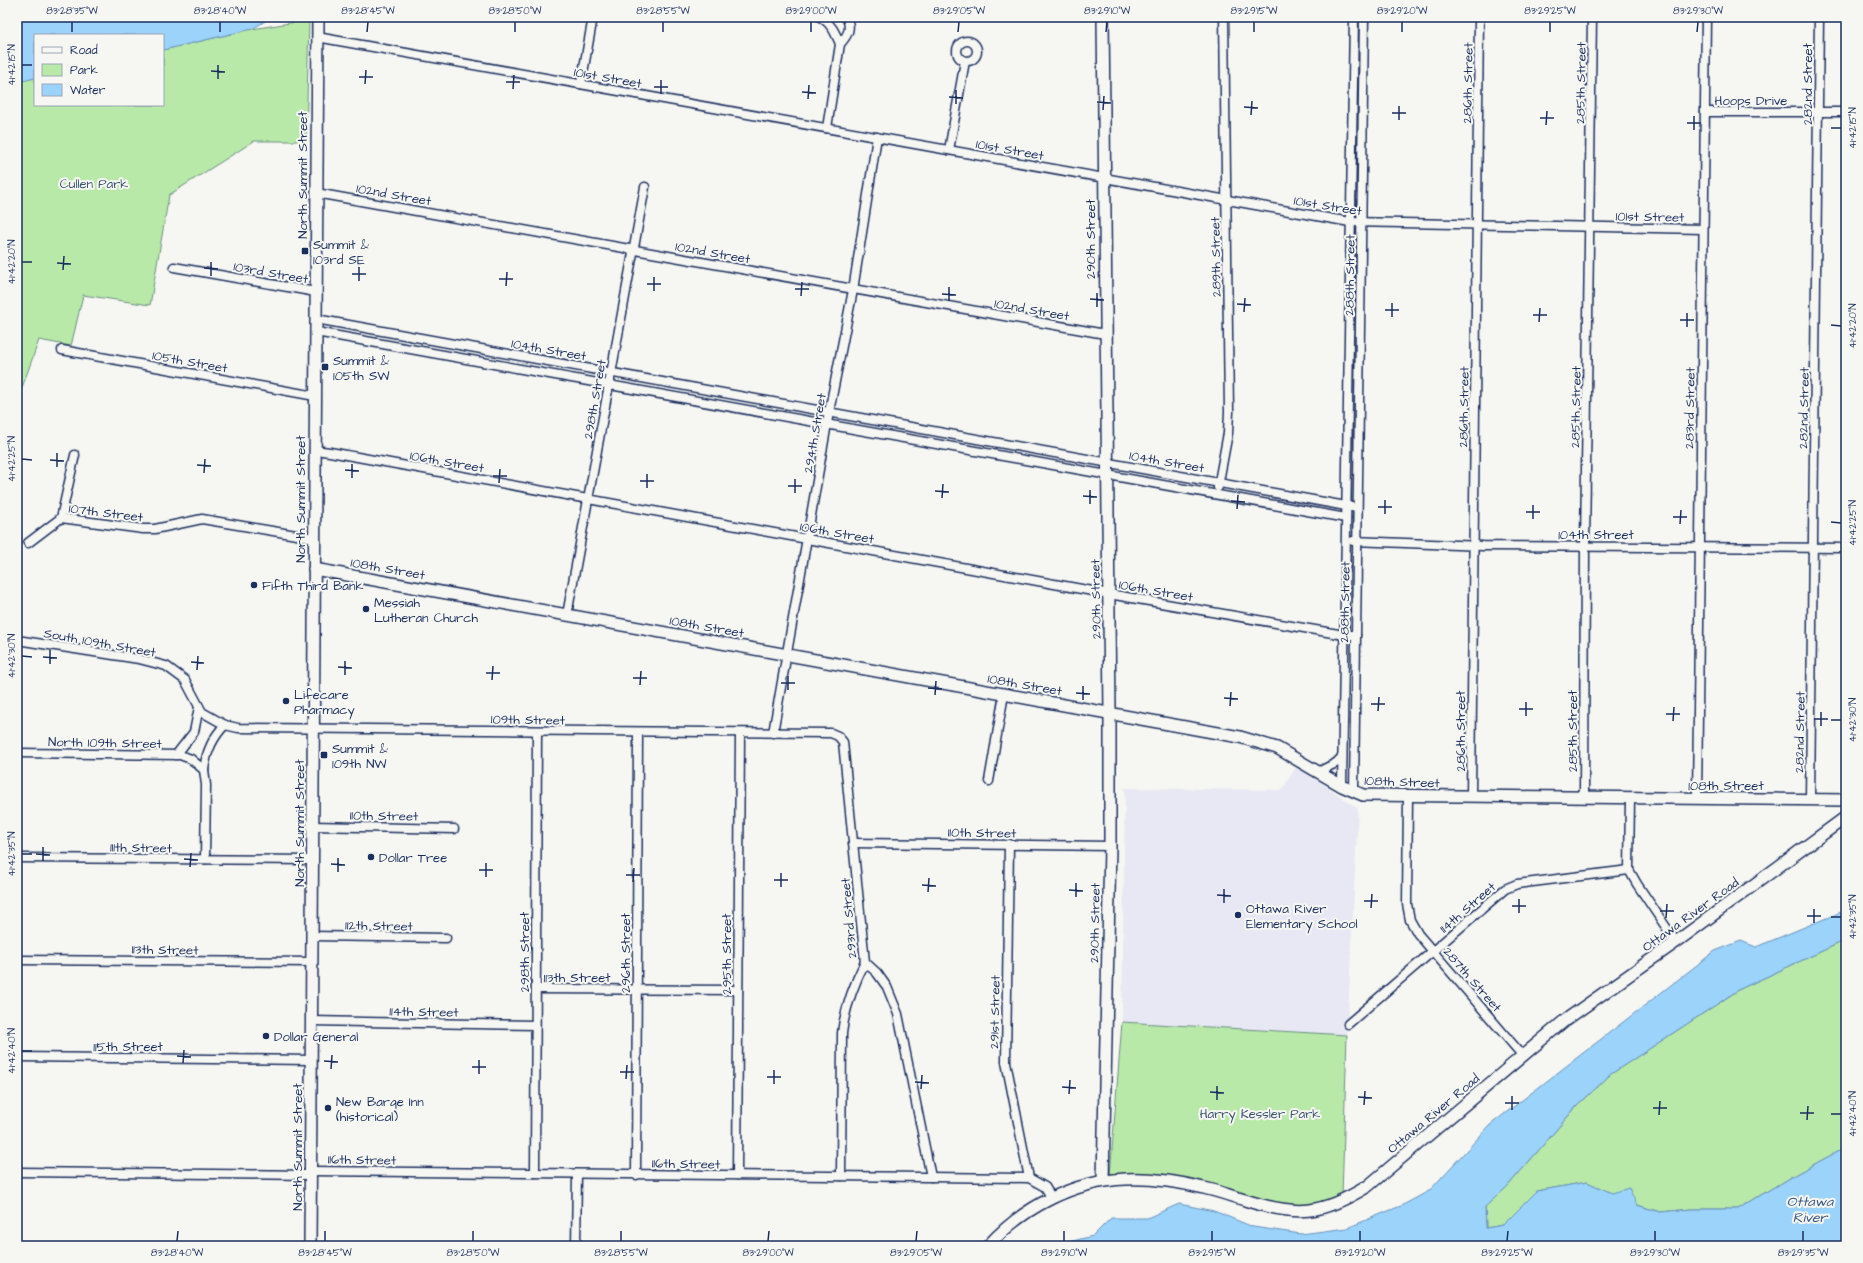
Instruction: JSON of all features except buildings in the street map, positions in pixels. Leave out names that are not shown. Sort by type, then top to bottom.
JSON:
[{"type":"street","name":"North Summit Street","points":[[310,1246],[318,17]]},
{"type":"street","points":[[581,84],[593,17]]},
{"type":"street","points":[[827,128],[840,44],[848,34],[849,30],[846,17]]},
{"type":"street","name":"290th Street","points":[[1103,17],[1110,714],[1110,846],[1103,1181]]},
{"type":"street","name":"289th Street","points":[[1216,495],[1228,433],[1229,412],[1224,17]]},
{"type":"street","name":"288th Street","points":[[1342,786],[1354,17]]},
{"type":"street","name":"288th Street","points":[[1354,792],[1364,17]]},
{"type":"street","name":"286th Street","points":[[1471,797],[1480,17]]},
{"type":"street","name":"285th Street","points":[[1584,798],[1585,546],[1592,17]]},
{"type":"street","name":"283rd Street","points":[[1697,798],[1706,17]]},
{"type":"street","name":"282nd Street","points":[[1810,800],[1819,17]]},
{"type":"street","points":[[823,18],[835,32],[840,44]]},
{"type":"street","name":"101st Street","points":[[317,37],[1361,224],[1703,229]]},
{"type":"street","points":[[949,150],[965,61]]},
{"type":"street","points":[[1353,67],[1364,68]]},
{"type":"street","name":"Hoops Drive","points":[[1705,112],[1846,112]]},
{"type":"street","name":"294th Street","points":[[773,733],[829,412],[853,290],[878,138]]},
{"type":"street","name":"298th Street","points":[[567,615],[645,187]]},
{"type":"street","name":"102nd Street","points":[[316,193],[1105,334]]},
{"type":"street","name":"103rd Street","points":[[174,267],[316,292]]},
{"type":"street","name":"104th Street","points":[[316,319],[1357,508]]},
{"type":"street","points":[[1349,320],[1360,320]]},
{"type":"street","name":"104th Street","points":[[316,332],[1346,518]]},
{"type":"street","points":[[463,358],[465,346]]},
{"type":"street","name":"105th Street","points":[[62,350],[315,396]]},
{"type":"street","points":[[720,405],[723,393]]},
{"type":"street","points":[[1347,414],[1359,414]]},
{"type":"street","points":[[971,450],[973,438]]},
{"type":"street","name":"106th Street","points":[[314,450],[1109,594],[1344,635],[1356,635]]},
{"type":"street","name":"107th Street","points":[[28,543],[61,518],[75,455]]},
{"type":"street","name":"107th Street","points":[[61,518],[143,529],[155,529],[191,520],[212,520],[314,538]]},
{"type":"street","name":"104th Street","points":[[1345,539],[1357,542],[1473,545],[1846,548]]},
{"type":"street","name":"108th Street","points":[[314,569],[1240,737],[1264,743],[1289,754],[1342,786],[1363,795],[1833,800],[1844,812]]},
{"type":"street","name":"South 109th Street","points":[[17,640],[139,659],[166,666],[185,680],[202,712],[225,725]]},
{"type":"street","points":[[988,781],[1004,694]]},
{"type":"street","points":[[176,755],[194,732],[199,707]]},
{"type":"street","points":[[205,859],[205,761],[213,741],[225,725]]},
{"type":"street","name":"109th Street","points":[[225,725],[238,728],[831,733]]},
{"type":"street","name":"298th Street","points":[[535,1173],[537,731]]},
{"type":"street","name":"296th Street","points":[[636,1174],[638,732]]},
{"type":"street","name":"295th Street","points":[[737,1176],[740,733]]},
{"type":"street","name":"293rd Street","points":[[831,733],[838,736],[843,742],[865,962],[852,988],[844,1014],[842,1033],[841,1176]]},
{"type":"street","name":"North 109th Street","points":[[17,753],[176,755],[191,759],[204,770]]},
{"type":"street","points":[[1318,772],[1336,763],[1342,757]]},
{"type":"street","name":"287th Street","points":[[1408,796],[1407,904],[1410,920],[1418,934],[1522,1055]]},
{"type":"street","points":[[1630,798],[1629,870],[1676,942]]},
{"type":"street","name":"Ottawa River Road","points":[[988,1246],[1019,1217],[1052,1198],[1081,1187],[1103,1181],[1126,1179],[1156,1180],[1206,1188],[1280,1210],[1300,1211],[1323,1208],[1345,1200],[1368,1186],[1522,1055],[1584,1005],[1676,942],[1844,812]]},
{"type":"street","name":"110th Street","points":[[313,826],[454,829]]},
{"type":"street","name":"110th Street","points":[[853,843],[1110,846]]},
{"type":"street","name":"291st Street","points":[[1009,844],[1006,1062],[1029,1178]]},
{"type":"street","name":"111th Street","points":[[17,858],[312,860]]},
{"type":"street","name":"114th Street","points":[[1348,1024],[1505,889],[1518,884],[1629,870]]},
{"type":"street","name":"112th Street","points":[[312,936],[446,938]]},
{"type":"street","name":"113th Street","points":[[17,960],[312,962]]},
{"type":"street","points":[[865,962],[877,973],[887,987],[898,1014],[932,1177]]},
{"type":"street","name":"113th Street","points":[[536,988],[738,990]]},
{"type":"street","name":"114th Street","points":[[312,1021],[535,1025]]},
{"type":"street","name":"115th Street","points":[[17,1057],[311,1060]]},
{"type":"street","name":"116th Street","points":[[17,1172],[535,1173],[1029,1178]]},
{"type":"street","points":[[576,1246],[578,1174]]},
{"type":"street","points":[[1029,1178],[1045,1187],[1052,1198]]},
{"type":"shaded area","name":"Ottawa River Elementary School","points":[[1297,765],[1358,809],[1347,1035],[1122,1022],[1125,788],[1282,790]]},
{"type":"green space","name":"Cullen Park","points":[[309,20],[306,141],[254,141],[169,195],[150,305],[83,295],[71,346],[39,340],[19,396],[17,396],[17,82],[34,78],[34,106],[164,106],[164,50],[252,29]]},
{"type":"green space","points":[[1846,940],[1846,1147],[1789,1178],[1738,1209],[1692,1209],[1660,1212],[1637,1205],[1587,1182],[1537,1191],[1503,1225],[1486,1228],[1485,1206],[1507,1187],[1576,1107],[1611,1074],[1740,989]]},
{"type":"green space","name":"Harry Kessler Park","points":[[1122,1022],[1347,1035],[1342,1196],[1313,1206],[1290,1206],[1110,1176]]},
{"type":"water","points":[[17,17],[272,17],[252,29],[164,50],[164,34],[34,34],[34,78],[17,82]]},
{"type":"water","name":"Ottawa River","points":[[1846,910],[1846,940],[1740,989],[1611,1074],[1576,1107],[1507,1187],[1485,1207],[1486,1228],[1503,1225],[1537,1191],[1587,1182],[1612,1193],[1629,1188],[1637,1205],[1660,1212],[1692,1209],[1738,1209],[1789,1178],[1846,1147],[1846,1246],[1037,1246],[1064,1243],[1093,1236],[1111,1218],[1147,1218],[1179,1204],[1214,1211],[1253,1227],[1301,1234],[1347,1228],[1403,1205],[1429,1191],[1490,1125],[1715,951],[1741,941],[1756,947]]},
{"type":"place","name":"Summit & 103rd SE","points":[[305,251]]},
{"type":"place","name":"Summit & 105th SW","points":[[325,367]]},
{"type":"place","name":"Fifth Third Bank","points":[[254,585]]},
{"type":"place","name":"Messiah Lutheran Church","points":[[366,609]]},
{"type":"place","name":"Lifecare Pharmacy","points":[[286,701]]},
{"type":"place","name":"Summit & 109th NW","points":[[324,755]]},
{"type":"place","name":"Dollar Tree","points":[[371,857]]},
{"type":"place","name":"Ottawa River Elementary School","points":[[1238,915]]},
{"type":"place","name":"Dollar General","points":[[266,1036]]},
{"type":"place","name":"New Barge Inn (historical)","points":[[328,1108]]}]
